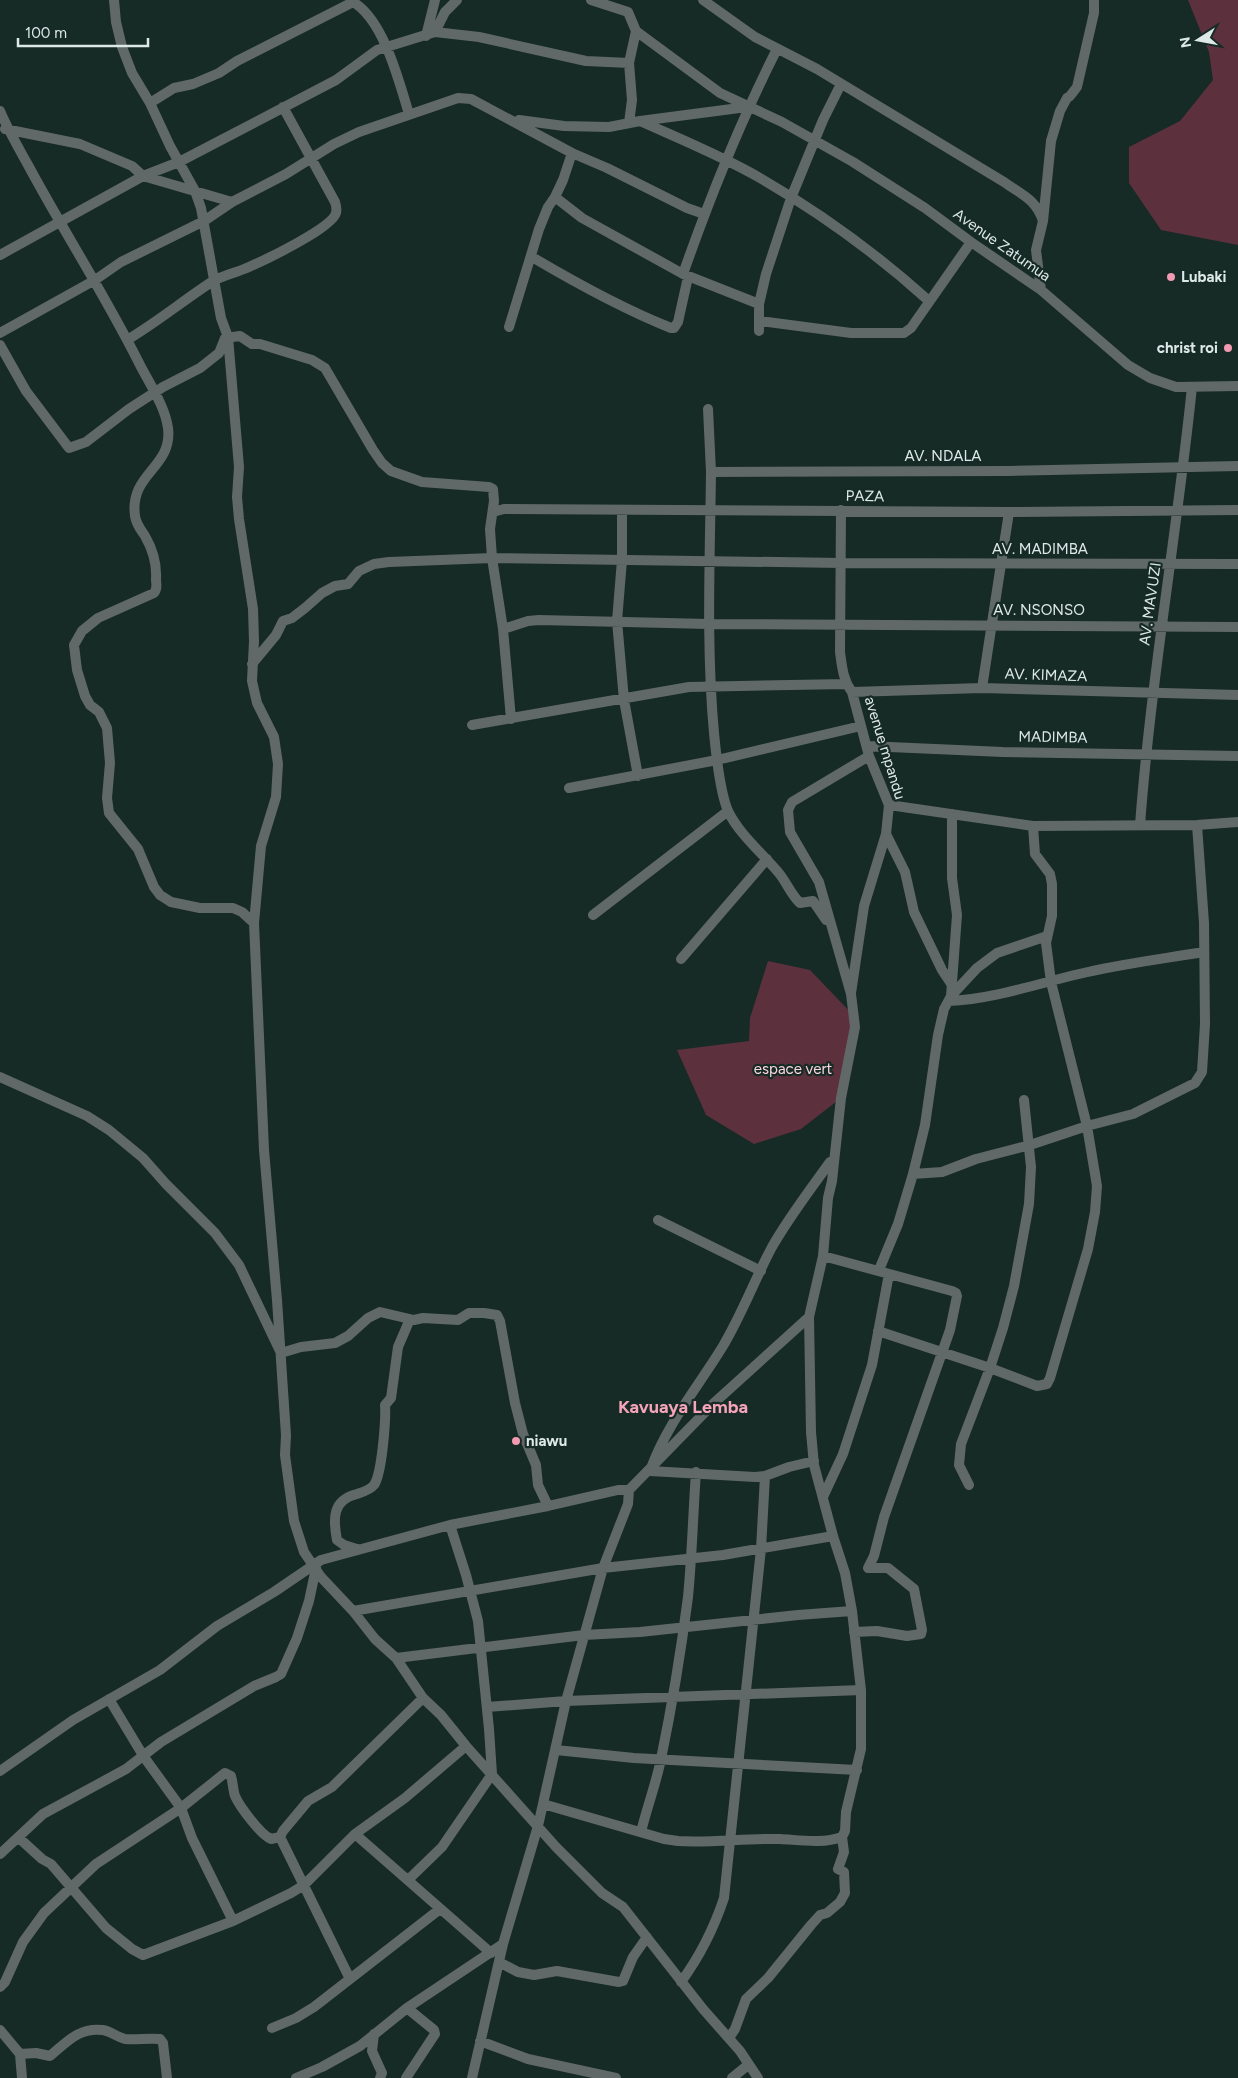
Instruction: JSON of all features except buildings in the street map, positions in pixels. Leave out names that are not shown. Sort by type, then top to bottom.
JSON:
[{"type":"street","points":[[114,0],[116,22],[122,47],[136,80],[150,103],[195,191],[204,221],[221,318],[228,337],[239,467],[239,519],[253,609],[254,641],[252,664],[254,694],[274,737],[278,764],[276,797],[260,846],[254,923],[264,1150],[286,1435],[285,1455],[294,1522],[299,1539],[304,1552],[321,1577],[353,1611],[375,1639],[396,1658],[423,1698],[441,1715],[466,1746],[556,1847],[602,1893],[623,1907],[682,1982],[740,2051],[758,2078]]},
{"type":"street","points":[[430,34],[435,0]]},
{"type":"street","points":[[430,34],[445,12],[457,0]]},
{"type":"street","points":[[591,0],[628,12],[636,32],[629,63],[635,122]]},
{"type":"street","points":[[703,0],[755,36],[817,69],[892,113],[1031,199],[1039,210],[1042,222]]},
{"type":"street","points":[[1041,290],[1041,275],[1036,256],[1037,241],[1042,222],[1055,124],[1065,101],[1077,87],[1094,13],[1094,0]]},
{"type":"street","points":[[150,103],[174,88],[193,84],[219,73],[237,61],[353,1],[368,17],[388,48],[409,114]]},
{"type":"street","name":"Avenue Zatumua","points":[[636,32],[720,93],[782,122],[887,182],[1041,290],[1128,365],[1150,378],[1176,387],[1238,386]]},
{"type":"street","points":[[0,255],[143,176],[179,162],[336,80],[370,54],[430,34],[479,37],[586,61],[629,63]]},
{"type":"street","points":[[532,257],[556,272],[647,318],[674,328],[678,322],[686,276],[704,214],[748,107],[777,49]]},
{"type":"street","points":[[840,84],[791,198],[766,274],[759,304],[760,326],[852,333],[904,333],[911,328],[928,301],[971,242]]},
{"type":"street","points":[[0,333],[95,280],[121,262],[204,221],[232,202],[311,159],[334,144],[359,132],[463,97],[471,99],[572,153],[607,168],[687,208],[704,214]]},
{"type":"street","points":[[127,340],[168,314],[215,280],[249,267],[292,246],[334,218],[337,212],[335,202],[283,107]]},
{"type":"street","points":[[510,120],[586,127],[609,127],[748,107]]},
{"type":"street","points":[[0,111],[4,128],[95,280],[127,340],[165,414],[168,430],[167,447],[160,461],[140,484],[135,499],[137,524],[154,556],[157,588],[154,593],[98,618],[82,631],[74,645],[77,670],[85,696],[90,706],[99,712],[107,728],[110,763],[107,798],[109,813],[138,848],[154,887],[160,895],[171,902],[210,909],[226,906],[233,908],[242,912],[254,923]]},
{"type":"street","points":[[635,122],[726,160],[760,178],[858,244],[928,301]]},
{"type":"street","points":[[4,128],[80,144],[132,166],[143,176],[232,202]]},
{"type":"street","points":[[509,327],[545,214],[568,168],[572,153]]},
{"type":"street","points":[[555,197],[582,218],[686,276],[759,304]]},
{"type":"street","points":[[0,345],[26,391],[69,448],[86,442],[129,409],[207,363],[219,353],[225,338],[240,336],[252,344],[260,344],[320,364],[332,378],[368,442],[382,463],[391,471],[422,482],[489,487],[493,489],[493,512],[490,529],[492,558],[503,629],[510,719]]},
{"type":"street","name":"AV. MAVUZI","points":[[1140,825],[1145,754],[1184,466],[1192,387]]},
{"type":"street","points":[[708,409],[712,510],[709,561],[711,686],[717,760],[728,810],[747,837],[782,877],[796,900],[800,903],[812,901],[833,929]]},
{"type":"street","name":"AV. NDALA","points":[[711,472],[1008,471],[1238,466]]},
{"type":"street","name":"PAZA","points":[[493,512],[504,509],[1009,512],[1238,510]]},
{"type":"street","points":[[622,510],[622,560],[617,621],[624,700],[638,776]]},
{"type":"street","name":"avenue mpandu","points":[[841,510],[840,652],[842,671],[868,751],[889,805],[886,834],[864,906],[851,994]]},
{"type":"street","points":[[982,688],[1009,512]]},
{"type":"street","name":"AV. MADIMBA","points":[[252,664],[276,635],[282,621],[292,618],[322,593],[335,586],[348,584],[360,571],[374,564],[427,559],[492,558],[842,563],[1238,564]]},
{"type":"street","name":"AV. NSONSO","points":[[503,629],[528,621],[539,620],[710,624],[1238,627]]},
{"type":"street","name":"AV. KIMAZA","points":[[472,725],[624,700],[689,687],[711,686],[982,688],[1238,695]]},
{"type":"street","points":[[569,788],[717,760],[861,726]]},
{"type":"street","name":"MADIMBA","points":[[868,751],[954,750],[1238,756]]},
{"type":"street","points":[[729,2038],[735,2029],[746,1999],[768,1978],[810,1925],[820,1915],[826,1913],[840,1902],[845,1893],[844,1872],[838,1869],[844,1852],[842,1837],[845,1831],[846,1812],[857,1770],[860,1749],[861,1690],[852,1611],[845,1574],[833,1536],[814,1460],[811,1432],[809,1317],[823,1256],[828,1198],[832,1181],[841,1098],[855,1027],[851,994],[833,929],[818,882],[790,832],[788,810],[792,802],[868,751]]},
{"type":"street","points":[[889,805],[1033,826],[1197,825],[1238,822]]},
{"type":"street","points":[[593,914],[728,810]]},
{"type":"street","points":[[950,998],[957,915],[952,878],[952,814]]},
{"type":"street","points":[[913,1174],[942,1172],[976,1159],[1133,1114],[1195,1083],[1202,1072],[1205,1024],[1203,893],[1197,825]]},
{"type":"street","points":[[878,1331],[990,1368],[1037,1386],[1047,1384],[1050,1378],[1078,1285],[1095,1212],[1097,1186],[1087,1126],[1051,982],[1046,951],[1047,936],[1051,929],[1052,884],[1050,874],[1036,854],[1033,826]]},
{"type":"street","points":[[886,834],[905,872],[914,912],[942,970],[952,984]]},
{"type":"street","points":[[681,959],[766,859]]},
{"type":"street","points":[[878,1270],[898,1224],[913,1174],[925,1125],[938,1035],[944,1009],[950,998],[977,968],[997,953],[1047,936]]},
{"type":"street","points":[[950,998],[974,999],[1079,974],[1203,952]]},
{"type":"street","points":[[0,1077],[87,1116],[109,1130],[143,1158],[215,1234],[239,1265],[280,1354]]},
{"type":"street","points":[[969,1485],[959,1464],[962,1444],[1004,1328],[1014,1286],[1029,1204],[1032,1167],[1024,1100]]},
{"type":"street","points":[[650,1470],[657,1450],[679,1412],[723,1345],[788,1221],[830,1162]]},
{"type":"street","points":[[658,1220],[761,1271]]},
{"type":"street","points":[[823,1256],[956,1293],[955,1314],[884,1517],[874,1556],[868,1568],[888,1568],[914,1589],[922,1630],[921,1634],[907,1636],[877,1631],[854,1632]]},
{"type":"street","points":[[823,1497],[843,1454],[872,1365],[889,1274]]},
{"type":"street","points":[[280,1354],[301,1347],[335,1343],[348,1336],[368,1318],[380,1312],[410,1319],[458,1320],[466,1314],[484,1313],[497,1315],[523,1434],[536,1465],[538,1485],[548,1506]]},
{"type":"street","points":[[472,2078],[499,1962],[538,1826],[566,1701],[603,1568],[628,1504],[630,1490],[714,1403],[809,1317]]},
{"type":"street","points":[[357,1549],[344,1545],[337,1540],[335,1516],[342,1500],[366,1491],[375,1483],[384,1441],[385,1405],[392,1398],[398,1348],[410,1319]]},
{"type":"street","points":[[650,1470],[765,1476],[814,1460]]},
{"type":"street","points":[[641,1832],[646,1808],[656,1784],[662,1758],[688,1596],[696,1472]]},
{"type":"street","points":[[682,1982],[693,1966],[710,1933],[724,1898],[761,1549],[765,1476]]},
{"type":"street","points":[[0,1771],[73,1720],[160,1670],[230,1617],[315,1567],[322,1560],[450,1525],[618,1490],[630,1490]]},
{"type":"street","points":[[408,1880],[442,1847],[492,1774],[482,1647],[470,1590],[450,1525]]},
{"type":"street","points":[[353,1611],[603,1568],[690,1559],[833,1536]]},
{"type":"street","points":[[0,1854],[43,1814],[126,1770],[161,1742],[254,1686],[276,1678],[281,1674],[297,1638],[309,1601],[315,1567]]},
{"type":"street","points":[[396,1658],[584,1635],[683,1628],[852,1611]]},
{"type":"street","points":[[487,1706],[746,1693],[861,1690]]},
{"type":"street","points":[[280,1837],[308,1801],[332,1787],[423,1698]]},
{"type":"street","points":[[109,1699],[144,1757],[181,1808],[192,1838],[233,1921]]},
{"type":"street","points":[[19,1838],[42,1859],[51,1864],[106,1928],[132,1949],[143,1954],[233,1921],[304,1885],[355,1834],[405,1798],[466,1746]]},
{"type":"street","points":[[556,1750],[634,1758],[662,1758],[857,1770]]},
{"type":"street","points":[[0,1987],[5,1982],[23,1942],[38,1919],[70,1888],[96,1864],[181,1808],[225,1773],[232,1776],[234,1794],[260,1831],[271,1839],[280,1837]]},
{"type":"street","points":[[543,1804],[664,1839],[678,1841],[780,1839],[814,1841],[842,1837]]},
{"type":"street","points":[[355,1834],[491,1953]]},
{"type":"street","points":[[280,1837],[350,1979]]},
{"type":"street","points":[[272,2028],[296,2018],[314,2007],[440,1909]]},
{"type":"street","points":[[499,1962],[518,1972],[534,1975],[557,1971],[619,1982],[624,1981],[633,1956],[647,1937]]},
{"type":"street","points":[[296,2078],[322,2067],[360,2046],[407,2008],[504,1944]]},
{"type":"street","points":[[406,2078],[435,2034],[430,2026],[407,2008]]},
{"type":"street","points":[[0,2030],[20,2054],[22,2078]]},
{"type":"street","points":[[20,2054],[36,2053],[50,2056],[71,2036],[84,2031],[104,2030],[124,2038],[160,2039],[163,2043],[167,2078]]},
{"type":"street","points":[[374,2034],[372,2051],[382,2073],[380,2078]]},
{"type":"street","points":[[480,2041],[528,2059],[616,2078]]},
{"type":"street","points":[[732,2078],[748,2065]]},
{"type":"green space","points":[[1188,0],[1238,0],[1238,245],[1161,230],[1129,183],[1129,147],[1180,121],[1213,80],[1209,52]]},
{"type":"green space","name":"espace vert","points":[[768,961],[810,970],[855,1017],[841,1098],[801,1129],[754,1144],[706,1115],[677,1050],[749,1041],[750,1018]]},
{"type":"place","name":"Lubaki","points":[[1171,277]]},
{"type":"place","name":"christ roi","points":[[1228,348]]},
{"type":"place","name":"niawu","points":[[516,1441]]},
{"type":"district","name":"Kavuaya Lemba","points":[[683,1407]]}]
